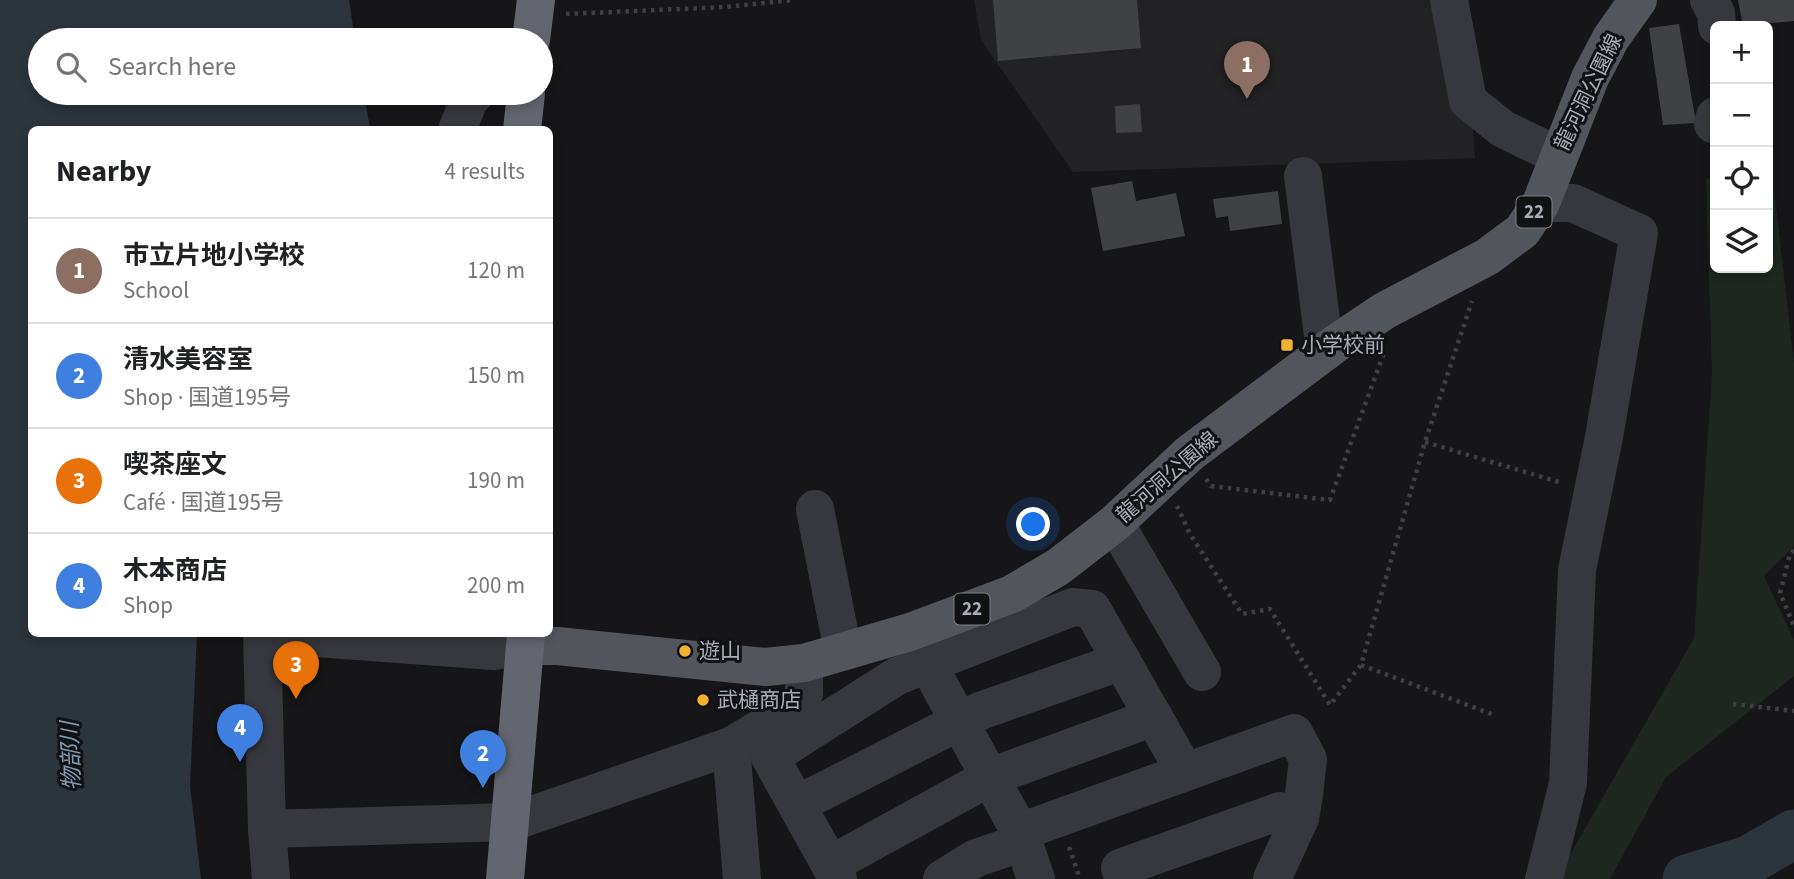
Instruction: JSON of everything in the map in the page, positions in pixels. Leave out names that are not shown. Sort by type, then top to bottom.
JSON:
[{"type":"highway","points":[[522,126],[525,105]]},
{"type":"highway","points":[[505,879],[526,640]]},
{"type":"main road","name":"龍河洞公園線","points":[[526,640],[557,646],[766,667],[804,663],[843,651],[918,647],[1012,594],[1058,567],[1115,523],[1177,465],[1325,352],[1384,311],[1487,257],[1522,231],[1541,203],[1595,68],[1611,37],[1638,0]]},
{"type":"street","points":[[1449,0],[1468,101],[1503,129],[1558,155]]},
{"type":"street","points":[[1709,0],[1716,13],[1717,21]]},
{"type":"street","points":[[459,126],[467,105]]},
{"type":"street","points":[[1303,176],[1325,352]]},
{"type":"street","points":[[1541,203],[1573,203],[1619,221],[1639,233],[1577,570],[1568,783],[1544,879]]},
{"type":"street","points":[[815,509],[843,651]]},
{"type":"street","points":[[1115,523],[1201,672]]},
{"type":"street","points":[[1154,717],[989,777],[834,872],[770,757],[897,676],[918,647],[1073,607],[1092,609],[1154,717],[1185,772]]},
{"type":"street","points":[[262,637],[267,829],[271,879]]},
{"type":"street","points":[[303,637],[494,651],[526,640]]},
{"type":"street","points":[[918,647],[1022,837],[1036,879]]},
{"type":"street","points":[[798,804],[980,711],[1122,661]]},
{"type":"street","points":[[267,829],[512,822],[731,746],[796,707],[804,694],[804,663]]},
{"type":"street","points":[[942,879],[976,858],[1022,837],[1185,772],[1294,733],[1308,758],[1300,818],[1272,879]]},
{"type":"street","points":[[731,746],[742,879]]},
{"type":"street","points":[[1124,879],[1120,868],[1280,811],[1300,818]]},
{"type":"path","points":[[531,26],[793,0]]},
{"type":"path","points":[[1177,465],[1190,534],[1242,614],[1270,609],[1330,705],[1361,664],[1425,442],[1487,257]]},
{"type":"path","points":[[1177,465],[1211,486],[1329,500],[1387,344],[1384,311]]},
{"type":"path","points":[[1425,442],[1592,493]]},
{"type":"path","points":[[1794,550],[1780,593],[1794,626]]},
{"type":"path","points":[[1361,664],[1494,715]]},
{"type":"path","points":[[1733,704],[1794,711]]},
{"type":"shaded area","points":[[974,0],[1464,0],[1475,158],[1073,172],[981,40]]},
{"type":"shaded area","points":[[1706,179],[1710,179],[1710,273],[1773,273],[1773,179],[1794,364],[1794,546],[1764,576],[1794,640],[1794,676],[1666,777],[1610,879],[1556,879],[1694,638],[1712,374]]},
{"type":"water","name":"物部川","points":[[0,0],[349,0],[353,28],[28,28],[28,105],[366,105],[370,126],[28,126],[28,637],[197,637],[190,786],[201,879],[0,879]]},
{"type":"building","points":[[993,0],[1137,0],[1141,48],[998,61]]},
{"type":"building","points":[[1738,0],[1794,0],[1794,21],[1742,21]]},
{"type":"building","points":[[1679,24],[1696,123],[1663,125],[1649,28]]},
{"type":"building","points":[[1140,104],[1142,132],[1116,133],[1115,106]]},
{"type":"building","points":[[1132,181],[1136,201],[1176,193],[1185,236],[1103,251],[1091,188]]},
{"type":"building","points":[[1278,191],[1282,224],[1230,231],[1228,216],[1216,218],[1213,199]]},
{"type":"waterway","points":[[1687,879],[1749,860],[1794,834]]},
{"type":"place","name":"市立片地小学校","points":[[1247,99]]},
{"type":"place","name":"小学校前","points":[[1287,345]]},
{"type":"place","name":"遊山","points":[[685,651]]},
{"type":"place","name":"喫茶座文","points":[[296,699]]},
{"type":"place","name":"武樋商店","points":[[703,700]]},
{"type":"place","name":"木本商店","points":[[240,762]]},
{"type":"place","name":"清水美容室","points":[[483,788]]}]
